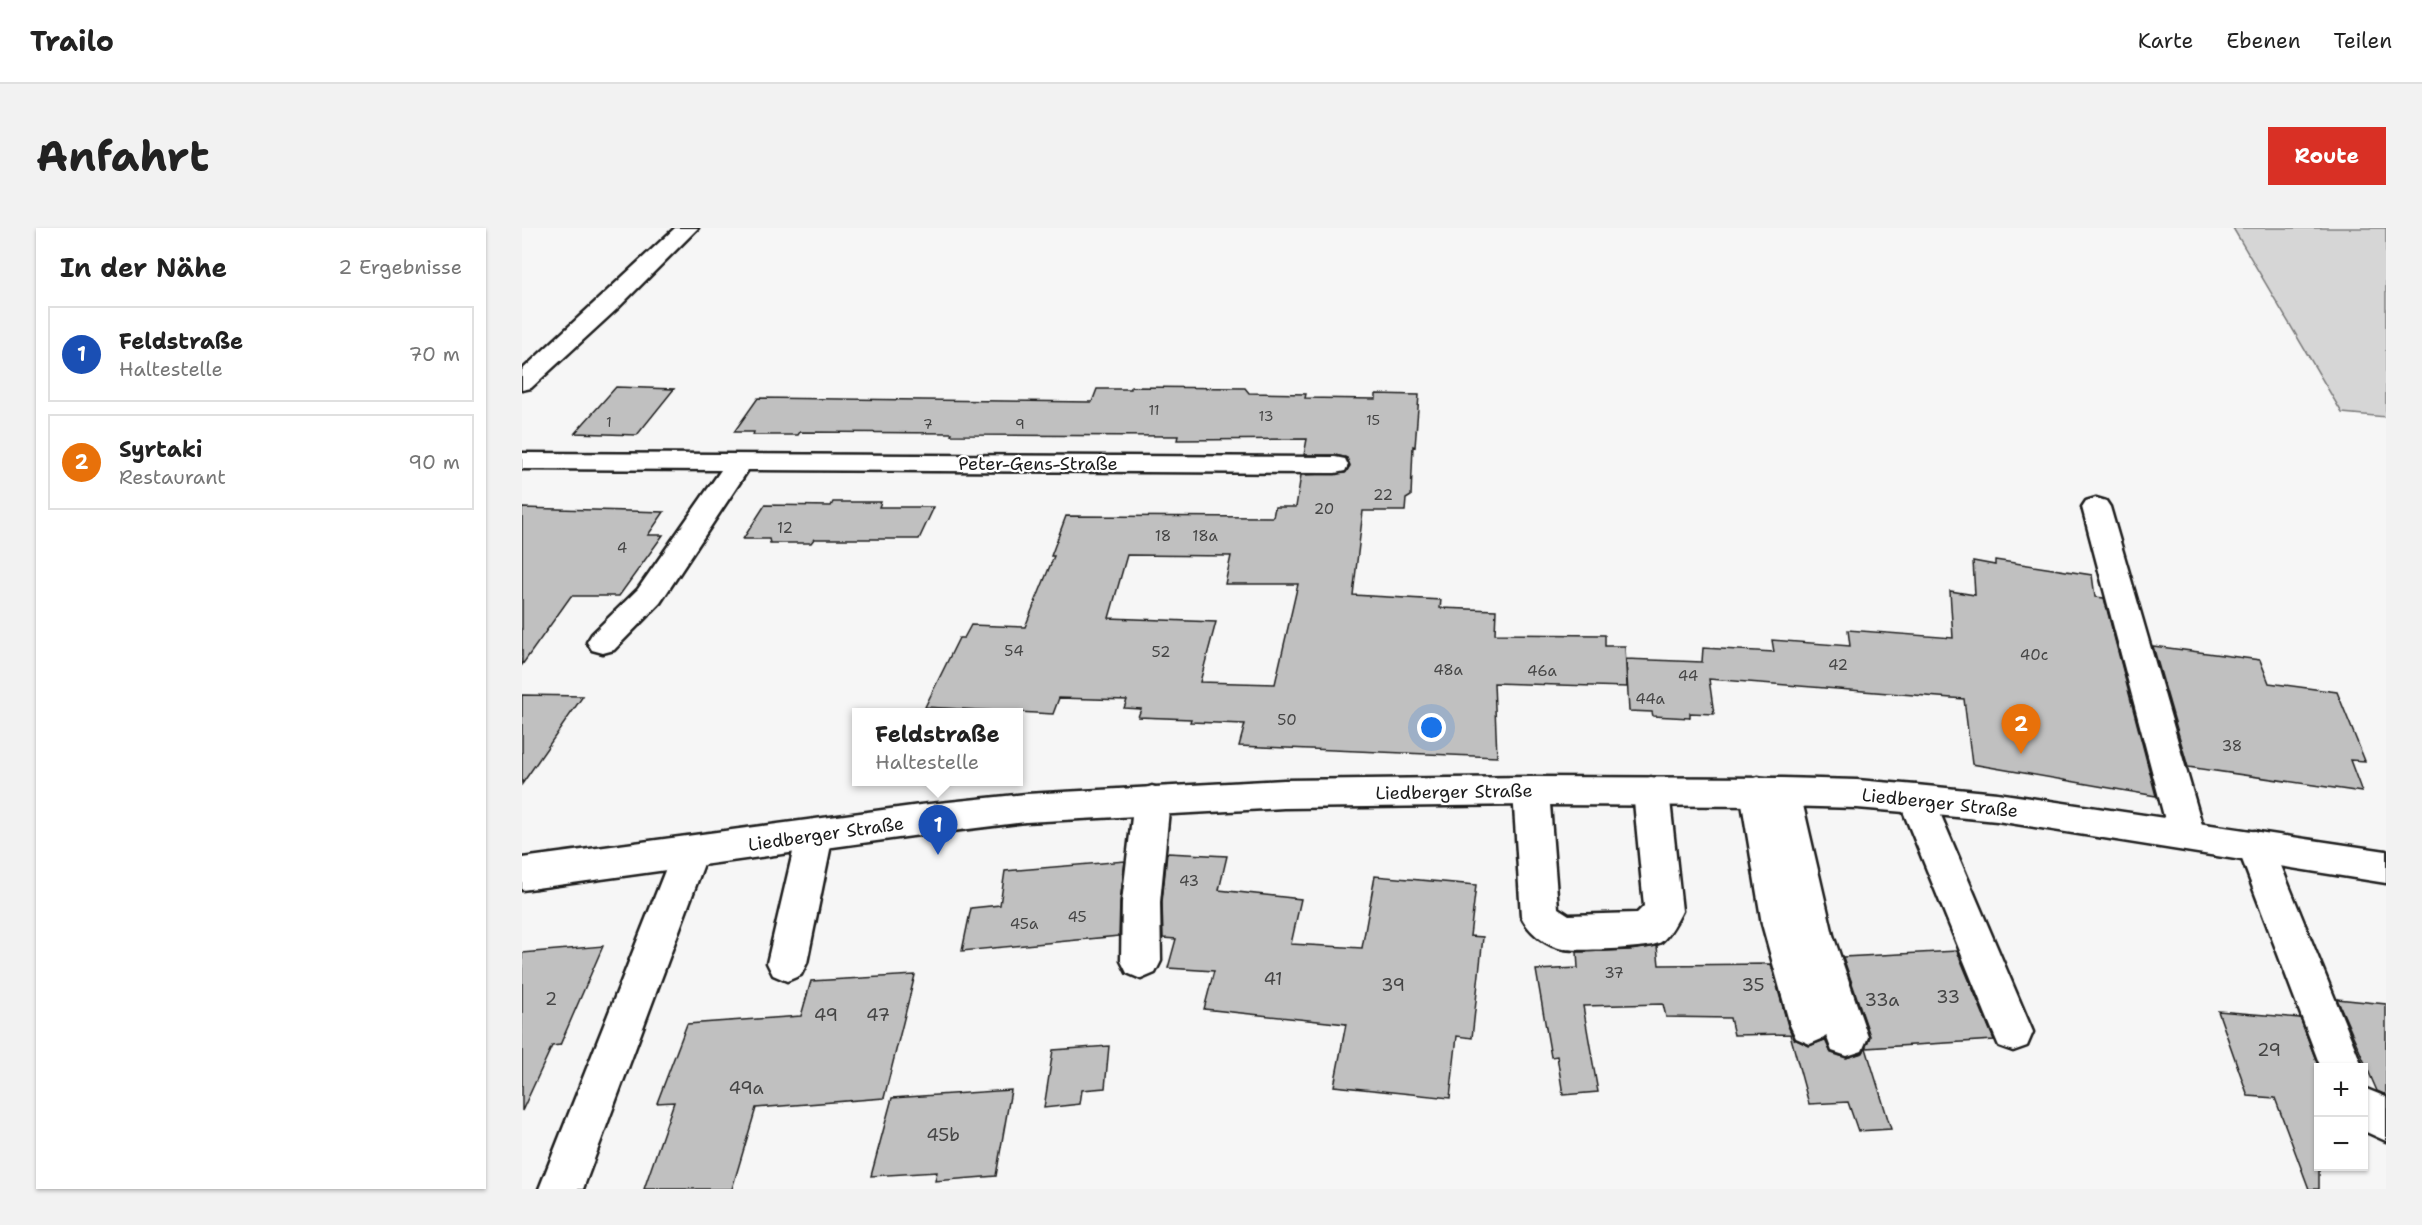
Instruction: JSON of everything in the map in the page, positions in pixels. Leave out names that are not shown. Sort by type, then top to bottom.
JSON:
[{"type":"main road","points":[[522,383],[610,303],[687,228]]},
{"type":"main road","name":"Peter-Gens-Straße","points":[[522,461],[1335,465]]},
{"type":"main road","points":[[603,642],[649,596],[740,462]]},
{"type":"main road","points":[[2096,507],[2187,835]]},
{"type":"main road","points":[[1531,791],[1540,916],[1563,932],[1647,930],[1663,911],[1651,791]]},
{"type":"main road","name":"Liedberger Straße","points":[[522,874],[1004,811],[1152,800],[1284,794],[1531,791],[1770,792],[1857,794],[1916,799],[1997,807],[2386,867]]},
{"type":"main road","points":[[1770,792],[1781,924],[1810,1025]]},
{"type":"main road","points":[[1770,792],[1847,1037]]},
{"type":"main road","points":[[1916,799],[2013,1032]]},
{"type":"main road","points":[[1141,961],[1141,902],[1152,800]]},
{"type":"main road","points":[[787,963],[815,835]]},
{"type":"main road","points":[[2255,846],[2340,1063]]},
{"type":"main road","points":[[561,1189],[690,853]]},
{"type":"main road","points":[[2368,1111],[2386,1120]]},
{"type":"shaded area","points":[[2233,228],[2386,228],[2386,417],[2342,413]]},
{"type":"building","points":[[616,387],[674,389],[637,435],[575,433]]},
{"type":"building","points":[[1245,388],[1249,393],[1306,394],[1305,398],[1376,399],[1376,394],[1419,395],[1415,447],[1413,446],[1411,496],[1406,499],[1405,511],[1363,511],[1353,595],[1441,600],[1440,608],[1496,610],[1495,634],[1605,635],[1605,646],[1625,646],[1627,687],[1494,683],[1497,757],[1239,746],[1245,724],[1138,717],[1141,709],[1124,708],[1127,700],[1059,698],[1053,714],[1023,712],[1023,708],[925,707],[959,638],[964,638],[971,625],[1025,627],[1054,556],[1051,556],[1066,516],[1273,517],[1275,507],[1296,507],[1301,475],[1345,473],[1350,466],[1347,458],[1335,455],[1304,455],[1307,439],[1177,440],[1178,436],[951,435],[952,433],[800,432],[798,435],[753,435],[754,432],[734,432],[758,398],[1092,402],[1097,389]],"holes":[[[1127,555],[1231,556],[1225,584],[1298,584],[1275,684],[1200,682],[1216,622],[1109,618]]]},
{"type":"building","points":[[833,502],[881,502],[879,507],[934,507],[919,539],[814,539],[811,543],[770,543],[769,539],[743,539],[765,505],[831,506]]},
{"type":"building","points":[[522,508],[664,512],[648,535],[663,535],[619,596],[571,596],[522,665]]},
{"type":"building","points":[[1995,560],[2092,575],[2095,597],[2104,598],[2156,796],[1972,764],[1964,699],[1709,679],[1714,714],[1690,713],[1690,718],[1653,716],[1652,712],[1629,711],[1626,659],[1702,662],[1703,648],[1774,652],[1772,640],[1850,646],[1848,630],[1953,638],[1950,591],[1975,595],[1973,561],[1995,565]]},
{"type":"building","points":[[2153,646],[2260,660],[2269,683],[2337,692],[2365,761],[2350,760],[2362,792],[2188,767]]},
{"type":"building","points":[[522,695],[583,696],[522,784]]},
{"type":"building","points":[[1167,853],[1227,856],[1219,890],[1301,899],[1291,944],[1362,948],[1375,876],[1476,885],[1470,936],[1483,937],[1472,1038],[1457,1036],[1450,1098],[1334,1086],[1346,1024],[1204,1009],[1214,971],[1168,968],[1176,939],[1163,938],[1162,902]]},
{"type":"building","points":[[1125,861],[1119,936],[962,951],[971,908],[1000,905],[1005,871]]},
{"type":"building","points":[[603,946],[560,1045],[552,1046],[522,1111],[522,953]]},
{"type":"building","points":[[1657,946],[1659,965],[1771,964],[1788,1026],[1794,1039],[1809,1046],[1825,1040],[1831,1053],[1846,1058],[1863,1053],[1870,1036],[1843,957],[1957,951],[1994,1040],[1866,1048],[1891,1129],[1858,1131],[1848,1102],[1809,1104],[1790,1034],[1734,1035],[1730,1018],[1666,1017],[1663,1004],[1583,1006],[1598,1092],[1563,1095],[1557,1056],[1551,1057],[1536,970],[1578,968],[1577,952],[1630,950]]},
{"type":"building","points":[[915,975],[884,1098],[756,1108],[732,1189],[644,1189],[674,1102],[657,1103],[687,1024],[801,1016],[811,981]]},
{"type":"building","points":[[2337,999],[2386,1004],[2386,1095],[2377,1091],[2368,1070],[2368,1063],[2365,1063]]},
{"type":"building","points":[[2218,1011],[2300,1018],[2317,1063],[2314,1063],[2314,1171],[2319,1171],[2319,1189],[2309,1189],[2275,1098],[2248,1096]]},
{"type":"building","points":[[1109,1046],[1105,1088],[1082,1090],[1080,1104],[1044,1108],[1053,1050]]},
{"type":"building","points":[[1011,1090],[996,1176],[935,1181],[937,1172],[871,1176],[892,1098]]},
{"type":"place","name":"Syrtaki","points":[[2021,754]]},
{"type":"place","name":"Feldstraße","points":[[938,855]]}]
